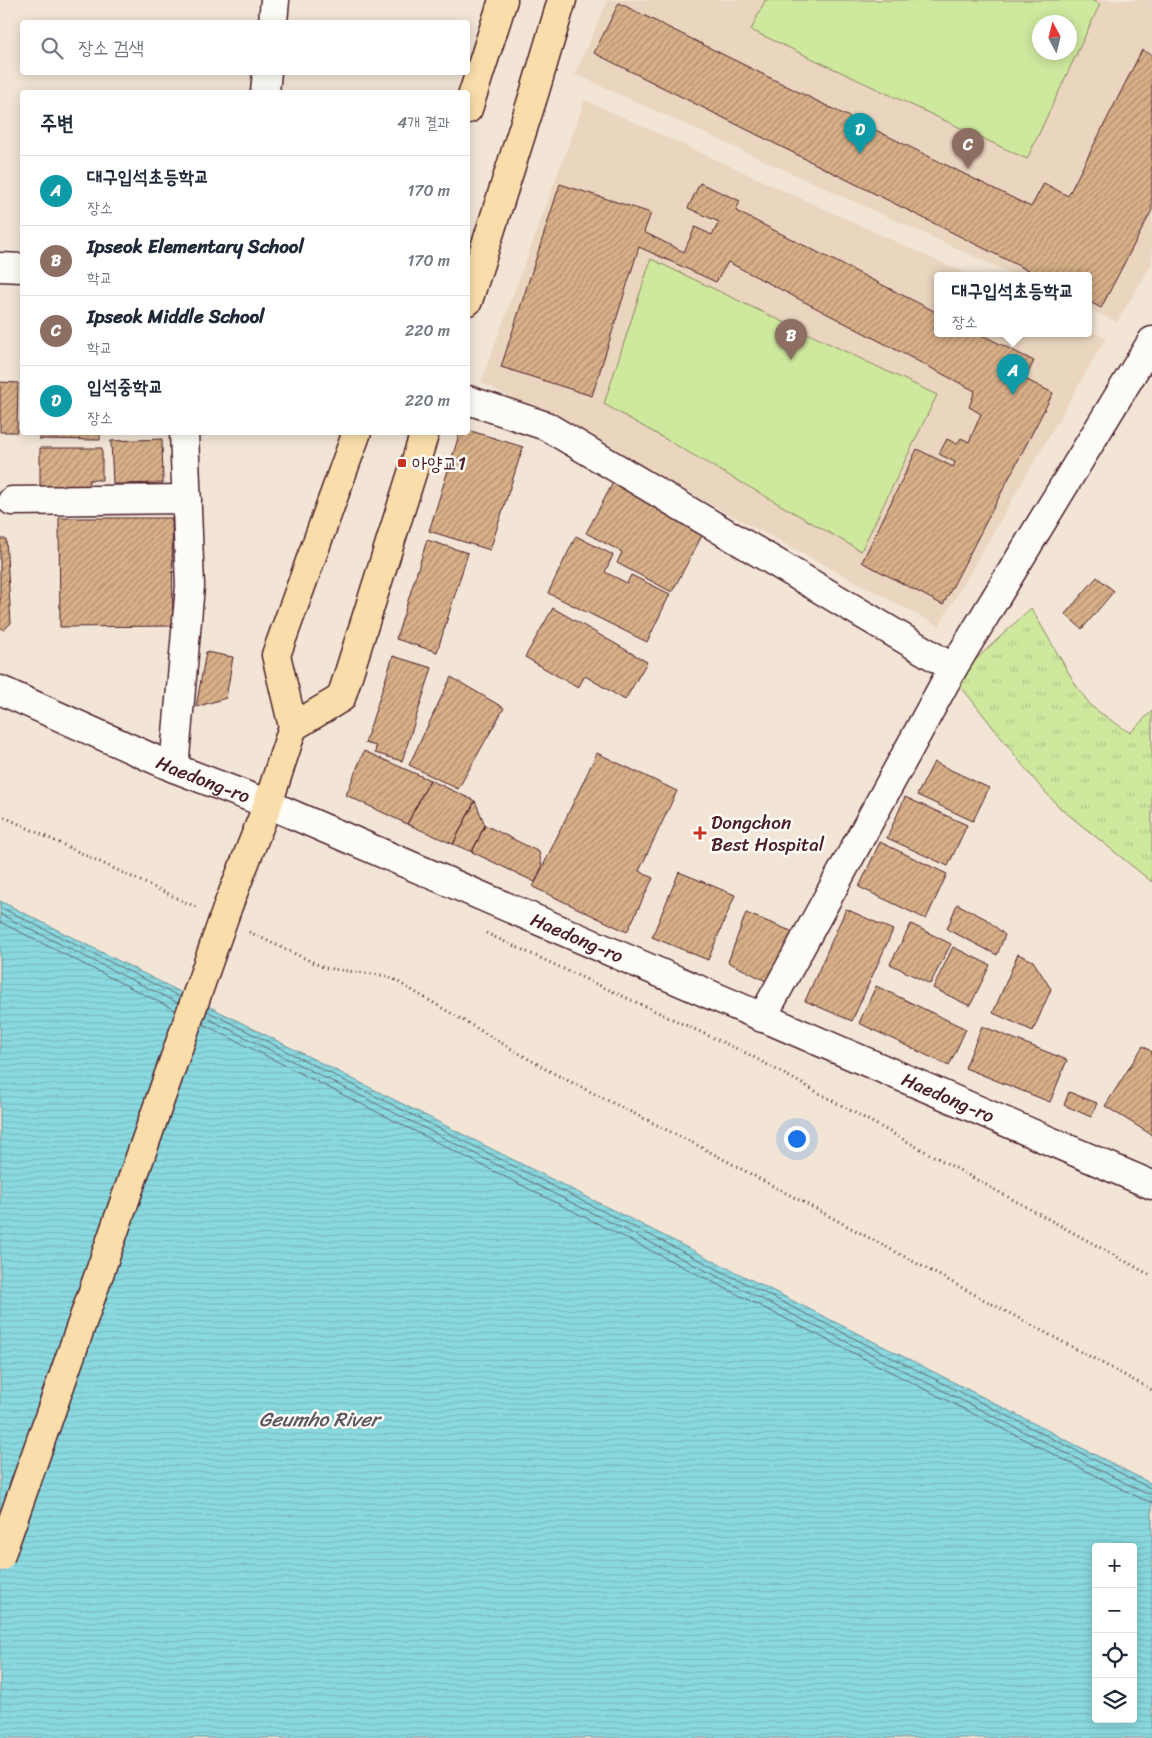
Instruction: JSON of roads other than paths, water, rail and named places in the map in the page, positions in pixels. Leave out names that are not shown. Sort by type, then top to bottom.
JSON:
[{"type":"main road","points":[[470,103],[503,0]]},
{"type":"main road","points":[[470,295],[562,0]]},
{"type":"main road","points":[[0,1557],[229,902],[268,804],[294,728],[276,655],[355,435]]},
{"type":"main road","points":[[294,728],[342,698],[424,435]]},
{"type":"street","points":[[273,20],[275,0]]},
{"type":"street","points":[[265,90],[267,75]]},
{"type":"street","points":[[0,267],[20,268]]},
{"type":"street","points":[[762,1018],[953,668],[1152,342]]},
{"type":"street","points":[[470,401],[546,426],[953,668]]},
{"type":"street","points":[[174,768],[190,586],[184,435]]},
{"type":"street","points":[[12,501],[187,499]]},
{"type":"street","name":"Haedong-ro","points":[[0,690],[174,768],[268,804],[1152,1185]]},
{"type":"water","name":"Geumho River","points":[[0,901],[1152,1484],[1152,1738],[0,1738]]},
{"type":"place","name":"입석중학교","points":[[860,154]]},
{"type":"place","name":"Ipseok Middle School","points":[[968,169]]},
{"type":"place","name":"Ipseok Elementary School","points":[[791,360]]},
{"type":"place","name":"대구입석초등학교","points":[[1013,395]]},
{"type":"place","name":"아양교1","points":[[402,463]]},
{"type":"place","name":"Dongchon Best Hospital","points":[[700,833]]}]
